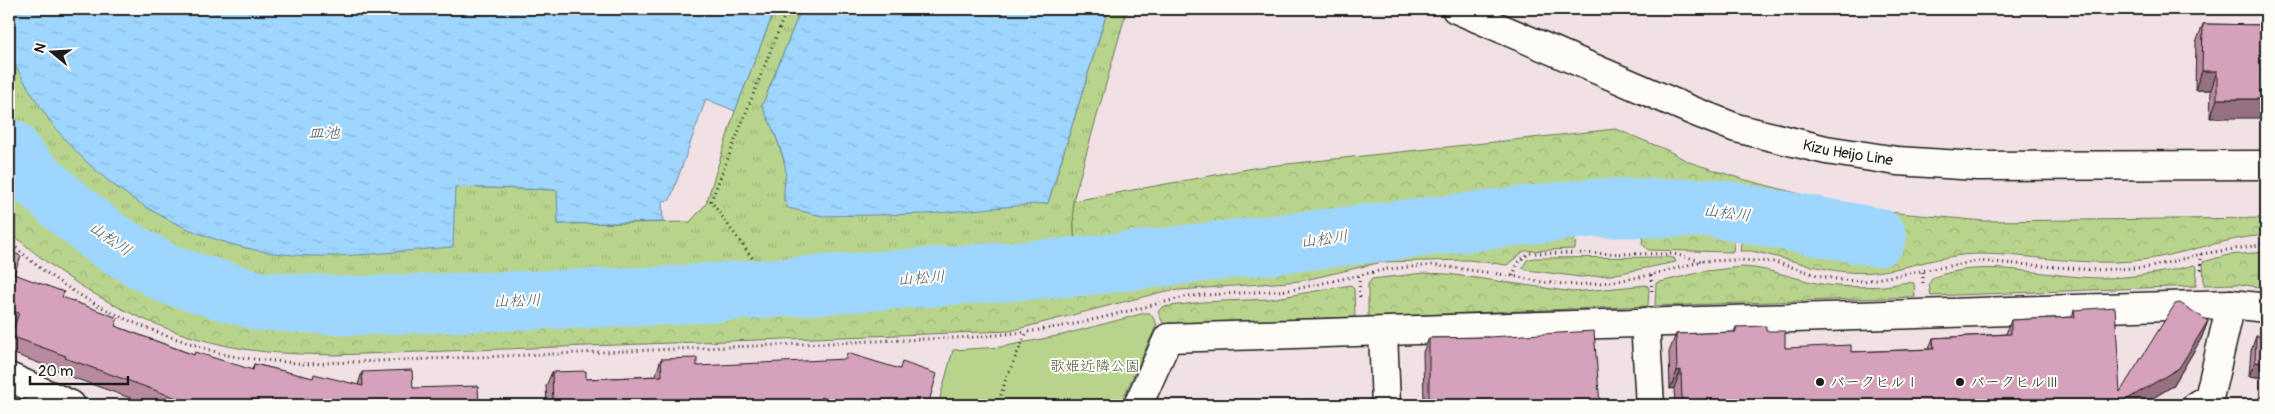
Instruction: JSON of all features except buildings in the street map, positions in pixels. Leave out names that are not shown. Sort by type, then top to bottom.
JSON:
[{"type":"street","name":"Kizu Heijo Line","points":[[1456,9],[1736,128],[1826,150],[1897,162],[1977,166],[2266,165]]},
{"type":"street","points":[[1138,405],[1168,338],[2231,304],[2266,308]]},
{"type":"street","points":[[2197,405],[2209,398],[2231,304]]},
{"type":"street","points":[[1645,322],[1650,405]]},
{"type":"street","points":[[1383,332],[1386,405]]},
{"type":"street","points":[[9,377],[71,405]]},
{"type":"path","points":[[752,258],[711,201],[787,9]]},
{"type":"path","points":[[9,241],[21,253],[63,284],[109,312],[162,335],[230,356],[304,364],[976,337],[1028,332],[1080,322],[1188,296],[1291,290],[1388,270],[1433,265],[1542,282],[1584,284],[1651,275],[1703,262],[1736,260],[1775,262],[1841,280],[1864,281],[1978,261],[2095,270],[2152,267],[2201,254],[2266,244]]},
{"type":"path","points":[[1513,276],[1518,262],[1530,253],[1674,254],[1703,262]]},
{"type":"path","points":[[998,405],[1006,378],[1028,332]]},
{"type":"green space","points":[[775,9],[801,9],[762,106],[773,127],[786,167],[784,202],[1048,203],[1108,9],[1127,9],[1073,201],[1075,252],[1005,258],[1002,254],[648,277],[647,271],[616,273],[608,279],[337,289],[295,286],[219,272],[183,260],[149,245],[85,202],[48,169],[16,133],[8,116],[9,49],[29,87],[52,121],[76,151],[104,177],[134,199],[168,218],[205,234],[246,248],[455,187],[558,190],[558,224],[690,222],[706,204],[735,111]]},
{"type":"green space","points":[[1616,129],[1667,150],[1689,162],[1742,179],[1846,206],[1984,221],[2266,218],[2266,235],[2133,261],[2094,262],[1978,254],[1951,256],[1887,270],[1859,273],[1812,266],[1751,251],[1740,251],[1743,229],[1883,251],[1886,224],[1712,195],[1561,197],[1384,213],[1075,252],[1073,201],[1259,167]]},
{"type":"green space","points":[[9,177],[33,203],[86,247],[146,282],[211,307],[245,315],[278,321],[333,324],[732,308],[1007,293],[1008,288],[1525,227],[1631,222],[1736,227],[1733,252],[1648,250],[1642,244],[1643,232],[1576,230],[1575,249],[1524,251],[1507,265],[1469,260],[1382,262],[1301,281],[1166,291],[1010,331],[335,355],[255,351],[211,342],[179,333],[118,307],[61,273],[9,231]]},
{"type":"green space","points":[[2266,252],[2266,288],[2239,284],[2204,285],[2203,262],[2228,255]]},
{"type":"green space","points":[[1534,258],[1674,258],[1676,262],[1611,275],[1580,277],[1522,268],[1527,260]]},
{"type":"green space","points":[[2194,265],[2197,267],[2196,286],[1931,296],[1929,285],[1932,278],[1972,269],[2015,270],[2099,278],[2147,274]]},
{"type":"green space","points":[[1742,267],[1766,270],[1825,285],[1872,287],[1907,282],[1914,283],[1915,297],[1655,306],[1656,283],[1706,271]]},
{"type":"green space","points":[[1424,273],[1448,274],[1573,292],[1647,285],[1649,288],[1648,306],[1368,317],[1368,284],[1372,279]]},
{"type":"green space","points":[[1351,285],[1354,289],[1355,317],[1164,325],[1158,312],[1162,307],[1203,302],[1270,299]]},
{"type":"green space","name":"歌姫近隣公園","points":[[1150,313],[1157,324],[1120,405],[938,405],[953,350],[1001,347],[1062,335]]},
{"type":"water","name":"皿池","points":[[9,9],[775,9],[735,111],[706,99],[670,200],[662,201],[663,222],[558,224],[557,190],[455,187],[453,247],[368,254],[303,256],[244,248],[208,237],[172,221],[139,203],[107,180],[79,154],[54,125],[19,73],[8,46]]},
{"type":"water","points":[[801,9],[1108,9],[1048,203],[927,214],[822,216],[788,208],[784,198],[786,171],[781,150],[762,106]]},
{"type":"waterway","name":"山松川","points":[[9,148],[22,166],[67,207],[108,240],[169,275],[259,301],[347,306],[662,296],[1085,266],[1591,208],[1713,208],[1877,237]]},
{"type":"place","name":"パークヒルⅠ","points":[[1820,382]]},
{"type":"place","name":"パークヒルⅢ","points":[[1960,382]]}]
